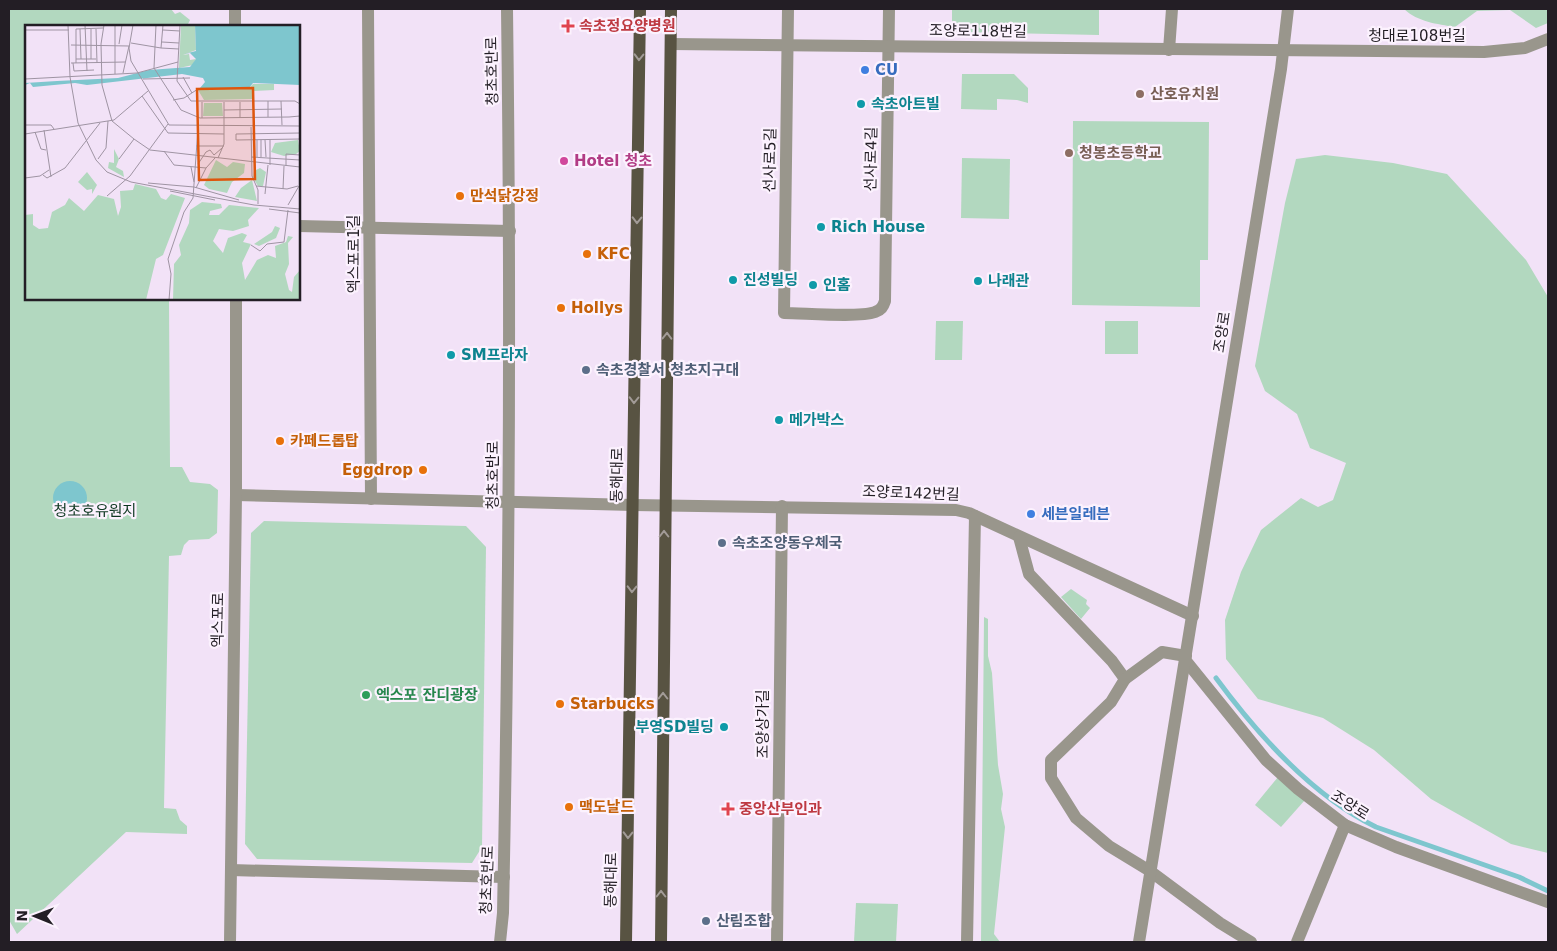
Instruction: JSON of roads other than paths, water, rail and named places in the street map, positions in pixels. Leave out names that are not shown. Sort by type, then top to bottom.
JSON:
[{"type":"main road","name":"동해대로","points":[[626,942],[640,9]]},
{"type":"main road","points":[[661,942],[664,505],[672,9]]},
{"type":"street","points":[[235,9],[235,25]]},
{"type":"street","name":"엑스포로1길","points":[[368,9],[371,499]]},
{"type":"street","name":"청초호반로","points":[[500,942],[504,877],[509,502],[510,231],[507,9]]},
{"type":"street","name":"선사로5길","points":[[788,9],[784,313],[867,313],[882,309]]},
{"type":"street","name":"선사로4길","points":[[882,309],[886,293],[888,9]]},
{"type":"street","points":[[1170,50],[1172,9]]},
{"type":"street","name":"조양로","points":[[1139,942],[1284,51],[1288,9]]},
{"type":"street","name":"청대로108번길","points":[[1284,51],[1484,52],[1526,48],[1548,39]]},
{"type":"street","name":"조양로118번길","points":[[671,44],[1284,51]]},
{"type":"street","points":[[300,226],[510,231]]},
{"type":"street","name":"엑스포로","points":[[230,942],[236,495],[236,300]]},
{"type":"street","name":"조양로142번길","points":[[236,495],[633,505],[956,510],[975,516],[1193,616]]},
{"type":"street","name":"조양상가길","points":[[777,942],[782,506]]},
{"type":"street","points":[[967,942],[975,516]]},
{"type":"street","points":[[1019,537],[1029,574],[1112,661],[1125,679]]},
{"type":"street","points":[[1186,658],[1162,652],[1125,679],[1111,702],[1051,760],[1051,778],[1076,818],[1109,846],[1150,871],[1220,923],[1251,942]]},
{"type":"street","name":"조양로","points":[[1186,658],[1266,760],[1298,789],[1345,825],[1396,847],[1548,902]]},
{"type":"street","points":[[1297,942],[1345,825]]},
{"type":"street","points":[[231,870],[504,877]]},
{"type":"water","points":[[70,481],[82,486],[87,498],[82,510],[70,515],[58,510],[53,498],[58,486]]},
{"type":"waterway","points":[[1216,678],[1268,742],[1308,781],[1352,814],[1376,827],[1519,877],[1548,891]]},
{"type":"place","name":"속초정요양병원","points":[[568,26]]},
{"type":"place","name":"CU","points":[[865,70]]},
{"type":"place","name":"산호유치원","points":[[1140,94]]},
{"type":"place","name":"속초아트빌","points":[[861,104]]},
{"type":"place","name":"청봉초등학교","points":[[1069,153]]},
{"type":"place","name":"Hotel 청초","points":[[564,161]]},
{"type":"place","name":"만석닭강정","points":[[460,196]]},
{"type":"place","name":"Rich House","points":[[821,227]]},
{"type":"place","name":"KFC","points":[[587,254]]},
{"type":"place","name":"진성빌딩","points":[[733,280]]},
{"type":"place","name":"나래관","points":[[978,281]]},
{"type":"place","name":"인홈","points":[[813,285]]},
{"type":"place","name":"Hollys","points":[[561,308]]},
{"type":"place","name":"SM프라자","points":[[451,355]]},
{"type":"place","name":"속초경찰서 청초지구대","points":[[586,370]]},
{"type":"place","name":"메가박스","points":[[779,420]]},
{"type":"place","name":"카페드롭탑","points":[[280,441]]},
{"type":"place","name":"Eggdrop","points":[[423,470]]},
{"type":"place","name":"세븐일레븐","points":[[1031,514]]},
{"type":"place","name":"속초조양동우체국","points":[[722,543]]},
{"type":"place","name":"엑스포 잔디광장","points":[[366,695]]},
{"type":"place","name":"Starbucks","points":[[560,704]]},
{"type":"place","name":"부영SD빌딩","points":[[724,727]]},
{"type":"place","name":"맥도날드","points":[[569,807]]},
{"type":"place","name":"중앙산부인과","points":[[728,809]]},
{"type":"place","name":"산림조합","points":[[706,921]]},
{"type":"park label","name":"청초호유원지","points":[[95,511]]}]
